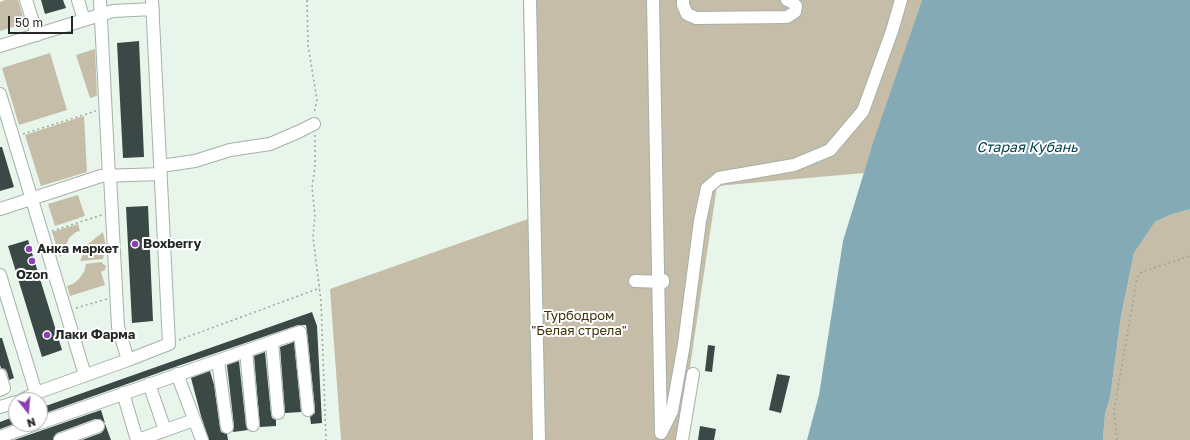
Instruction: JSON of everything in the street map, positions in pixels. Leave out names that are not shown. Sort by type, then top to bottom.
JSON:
[{"type":"street","points":[[26,0],[37,35]]},
{"type":"street","points":[[78,0],[84,20]]},
{"type":"street","points":[[100,0],[118,327],[128,360]]},
{"type":"street","points":[[530,0],[539,440]]},
{"type":"street","points":[[653,0],[661,437]]},
{"type":"street","points":[[683,0],[683,5],[687,14],[696,18],[787,17],[795,12],[796,6],[787,0]]},
{"type":"street","points":[[661,437],[672,411],[684,344],[700,221],[707,188],[720,178],[794,165],[830,150],[863,110],[892,30],[901,0]]},
{"type":"street","points":[[0,46],[113,11],[152,4],[169,344],[39,392]]},
{"type":"street","points":[[0,94],[85,375]]},
{"type":"street","points":[[0,209],[94,178],[161,170],[230,150],[270,144],[314,124]]},
{"type":"street","points":[[0,275],[36,392]]},
{"type":"street","points":[[635,281],[659,282]]},
{"type":"street","points":[[48,420],[300,332],[308,410]]},
{"type":"street","points":[[272,342],[278,413]]},
{"type":"street","points":[[246,351],[253,425]]},
{"type":"street","points":[[218,361],[227,427]]},
{"type":"street","points":[[178,374],[202,440]]},
{"type":"street","points":[[682,440],[692,374]]},
{"type":"street","points":[[0,375],[4,388],[0,390]]},
{"type":"street","points":[[149,384],[165,430]]},
{"type":"street","points":[[123,393],[137,440],[194,420]]},
{"type":"street","points":[[60,440],[98,426]]},
{"type":"street","points":[[0,437],[14,432]]},
{"type":"path","points":[[307,0],[308,45],[317,100],[314,124],[315,167],[312,187],[315,216],[313,237],[316,250],[316,268],[320,288],[326,440]]},
{"type":"path","points":[[13,137],[105,108]]},
{"type":"path","points":[[42,234],[101,215],[112,215]]},
{"type":"path","points":[[1117,440],[1114,411],[1137,278],[1139,274],[1144,271],[1190,256]]},
{"type":"path","points":[[169,344],[320,288]]},
{"type":"path","points":[[66,311],[116,296]]},
{"type":"green space","points":[[5,0],[18,0],[25,23],[0,31],[0,2]]},
{"type":"green space","name":"Турбодром \"Белая стрела\"","points":[[523,0],[922,0],[864,173],[717,186],[679,440],[341,440],[330,289],[528,219]]},
{"type":"green space","points":[[95,49],[97,96],[90,98],[76,55]]},
{"type":"green space","points":[[50,53],[67,110],[19,125],[2,68]]},
{"type":"green space","points":[[84,116],[87,172],[41,186],[25,135]]},
{"type":"green space","points":[[78,195],[85,216],[55,226],[48,204]]},
{"type":"green space","points":[[1190,209],[1190,440],[1103,440],[1105,414],[1110,398],[1121,316],[1134,253],[1155,222],[1170,215]]},
{"type":"green space","points":[[78,224],[80,231],[76,232],[69,238],[60,257],[52,232]]},
{"type":"green space","points":[[103,232],[106,246],[103,259],[80,261],[88,244]]},
{"type":"green space","points":[[101,262],[106,266],[105,270],[101,272],[105,285],[70,296],[67,286],[73,284],[79,279],[84,272],[86,264]]},
{"type":"water","name":"Старая Кубань","points":[[922,0],[1190,0],[1190,209],[1170,215],[1155,222],[1134,253],[1121,316],[1110,398],[1105,414],[1103,440],[807,440],[819,395],[843,241],[873,143]]},
{"type":"building","points":[[41,0],[63,0],[66,8],[45,14]]},
{"type":"building","points":[[139,41],[144,157],[123,158],[117,43]]},
{"type":"building","points":[[0,147],[2,147],[14,187],[0,191]]},
{"type":"building","points":[[148,206],[153,321],[132,323],[126,207]]},
{"type":"building","points":[[28,240],[62,350],[42,357],[8,246]]},
{"type":"building","points":[[312,312],[317,326],[322,423],[311,424],[310,417],[315,413],[315,409],[306,325],[298,325],[48,412],[48,405]]},
{"type":"building","points":[[0,338],[2,338],[14,378],[9,380],[7,372],[5,369],[1,368],[0,365]]},
{"type":"building","points":[[294,342],[301,412],[285,413],[280,347]]},
{"type":"building","points":[[708,345],[715,346],[712,372],[705,371]]},
{"type":"building","points":[[265,352],[271,414],[272,418],[276,420],[276,426],[260,427],[254,356]]},
{"type":"building","points":[[239,361],[246,426],[248,430],[233,432],[234,426],[227,365]]},
{"type":"building","points":[[210,371],[214,385],[221,432],[227,434],[228,440],[209,440],[191,378]]},
{"type":"building","points":[[777,374],[790,376],[781,413],[769,410]]},
{"type":"building","points":[[101,410],[105,423],[100,419],[95,419],[57,433],[53,440],[14,440],[37,432],[48,432],[48,428]]},
{"type":"building","points":[[8,419],[8,426],[0,429],[0,422]]},
{"type":"building","points":[[105,424],[111,440],[82,440],[101,433],[104,430]]},
{"type":"building","points":[[700,426],[716,429],[714,440],[698,440]]},
{"type":"place","name":"Boxberry","points":[[135,244]]},
{"type":"place","name":"Анка маркет","points":[[29,249]]},
{"type":"place","name":"Ozon","points":[[32,261]]},
{"type":"place","name":"Лаки Фарма","points":[[47,335]]}]
